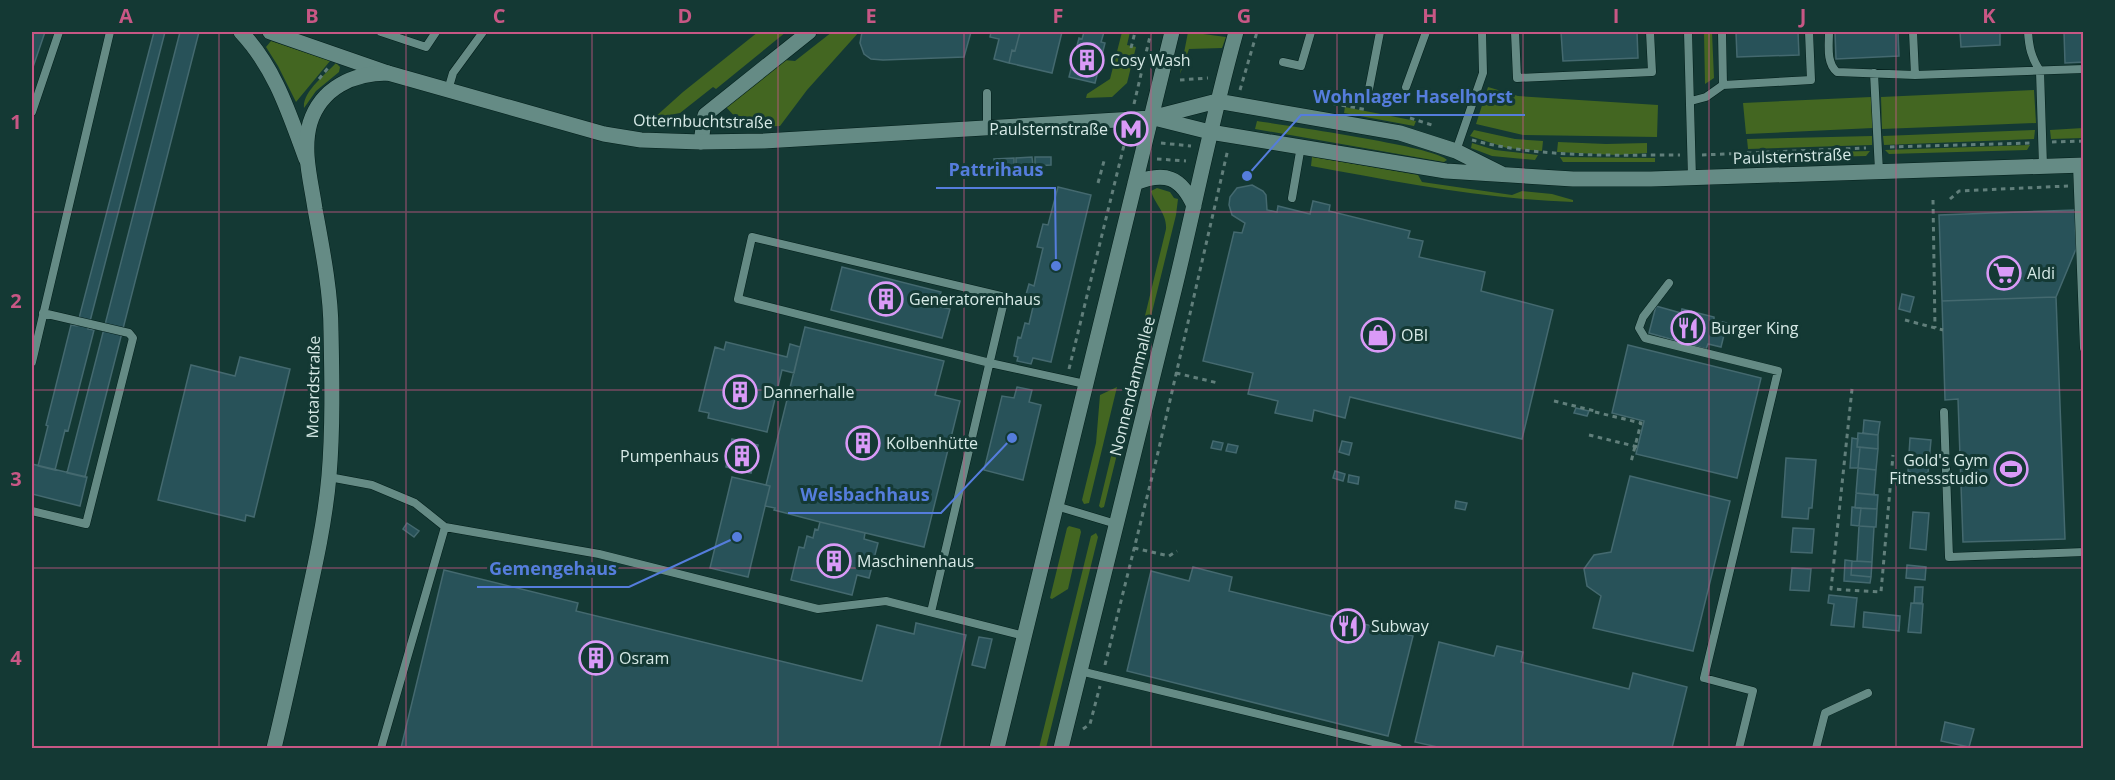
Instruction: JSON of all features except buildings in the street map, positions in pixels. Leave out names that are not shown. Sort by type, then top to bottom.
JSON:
[{"type":"main road","points":[[242,32],[252,43],[277,83],[307,161]]},
{"type":"main road","name":"Otternbuchtstraße","points":[[270,32],[388,73],[604,135],[641,140],[764,141],[1151,118]]},
{"type":"main road","points":[[701,142],[705,115],[808,32]]},
{"type":"main road","points":[[997,748],[1172,32]]},
{"type":"main road","name":"Nonnendammallee","points":[[1061,748],[1194,206],[1217,101],[1236,32]]},
{"type":"main road","name":"Motardstraße","points":[[274,748],[321,536],[329,477],[332,393],[331,327],[321,242],[307,161],[308,134],[311,120],[325,97],[338,85],[370,73],[388,73]]},
{"type":"main road","name":"Paulsternstraße","points":[[1151,118],[1217,101],[1400,133],[1456,151],[1502,174]]},
{"type":"main road","name":"Paulsternstraße","points":[[1151,118],[1208,140],[1300,146],[1446,171],[1573,179],[1692,178],[2080,165]]},
{"type":"main road","points":[[1136,183],[1150,177],[1166,177],[1179,182],[1188,192],[1194,206]]},
{"type":"lane","points":[[32,112],[59,32]]},
{"type":"lane","points":[[32,362],[110,32]]},
{"type":"lane","points":[[381,32],[426,47],[436,32]]},
{"type":"lane","points":[[448,90],[453,73],[483,32]]},
{"type":"lane","points":[[1282,62],[1301,66],[1311,32]]},
{"type":"lane","points":[[1369,88],[1380,32]]},
{"type":"lane","points":[[1406,87],[1426,32]]},
{"type":"lane","points":[[1456,151],[1483,73],[1482,32]]},
{"type":"lane","points":[[1515,32],[1517,78],[1652,72],[1650,32]]},
{"type":"lane","points":[[1688,32],[1692,178]]},
{"type":"lane","points":[[1722,32],[1723,85]]},
{"type":"lane","points":[[1691,101],[1706,97],[1723,85],[1811,80],[1809,32]]},
{"type":"lane","points":[[1829,32],[1832,68],[1837,72],[1915,75],[2084,69]]},
{"type":"lane","points":[[1913,32],[1915,75]]},
{"type":"lane","points":[[2028,32],[2032,59],[2040,71],[2043,166]]},
{"type":"lane","points":[[1874,73],[1879,171]]},
{"type":"lane","points":[[987,93],[987,127]]},
{"type":"lane","points":[[1292,198],[1300,146]]},
{"type":"lane","points":[[2080,165],[2078,186],[2084,348]]},
{"type":"lane","points":[[931,612],[990,363],[1005,297],[752,237],[738,299],[990,363],[1085,384]]},
{"type":"lane","points":[[1669,283],[1643,318],[1640,328],[1645,338],[1778,371],[1704,678],[1754,691],[1739,748]]},
{"type":"lane","points":[[32,511],[86,524],[133,338],[129,333],[43,312]]},
{"type":"lane","points":[[1944,412],[1949,557],[2084,552]]},
{"type":"lane","points":[[329,477],[372,485],[415,503],[445,527],[598,554],[818,609],[886,601],[1024,636]]},
{"type":"lane","points":[[1056,507],[1116,524]]},
{"type":"lane","points":[[381,748],[445,527]]},
{"type":"lane","points":[[1080,671],[1398,748]]},
{"type":"lane","points":[[1816,748],[1825,713],[1868,693]]},
{"type":"path","points":[[1131,48],[1135,32]]},
{"type":"path","points":[[1141,75],[1151,32]]},
{"type":"path","points":[[1247,67],[1257,32]]},
{"type":"path","points":[[1180,80],[1213,78]]},
{"type":"path","points":[[1430,124],[1506,149],[1606,157],[2084,141]]},
{"type":"path","points":[[1090,724],[1176,374],[1228,149],[1208,140],[1145,142],[1115,138]]},
{"type":"path","points":[[1157,159],[1186,161]]},
{"type":"path","points":[[1098,183],[1104,161]]},
{"type":"path","points":[[1065,375],[1068,372],[1120,162]]},
{"type":"path","points":[[1950,199],[1959,191],[2078,186]]},
{"type":"path","points":[[1933,200],[1935,328]]},
{"type":"path","points":[[1195,272],[1201,266]]},
{"type":"path","points":[[1905,320],[1943,330]]},
{"type":"path","points":[[1176,374],[1218,383]]},
{"type":"path","points":[[1852,389],[1831,589],[1881,592],[1893,455]]},
{"type":"path","points":[[1554,401],[1641,423],[1631,462]]},
{"type":"path","points":[[1589,435],[1636,447]]},
{"type":"path","points":[[1134,548],[1169,556],[1177,551]]},
{"type":"green space","points":[[758,32],[786,32],[716,89],[713,87],[680,113],[654,118],[683,92]]},
{"type":"green space","points":[[832,32],[859,32],[807,90],[780,126],[731,128],[739,121],[726,107],[784,60],[795,61]]},
{"type":"green space","points":[[1122,32],[1130,32],[1127,45],[1136,47],[1127,83],[1112,97],[1086,98],[1087,94],[1110,79]]},
{"type":"green space","points":[[1188,32],[1226,37],[1222,48],[1189,49],[1180,74]]},
{"type":"green space","points":[[1704,32],[1712,32],[1714,78],[1705,84]]},
{"type":"green space","points":[[271,41],[330,61],[296,102],[266,47]]},
{"type":"green space","points":[[336,63],[340,67],[339,72],[316,91],[304,108],[304,102],[311,90]]},
{"type":"green space","points":[[1488,87],[1518,96],[1658,105],[1657,137],[1523,135],[1476,124]]},
{"type":"green space","points":[[2034,90],[2036,123],[1882,129],[1881,97]]},
{"type":"green space","points":[[1871,97],[1873,128],[1746,134],[1743,103]]},
{"type":"green space","points":[[1345,107],[1416,121],[1414,126],[1344,113]]},
{"type":"green space","points":[[1257,121],[1390,143],[1417,149],[1447,160],[1444,162],[1255,129]]},
{"type":"green space","points":[[2083,128],[2083,138],[2051,139],[2050,130]]},
{"type":"green space","points":[[1474,130],[1515,139],[1543,141],[1542,151],[1507,148],[1470,136]]},
{"type":"green space","points":[[2035,130],[2034,139],[1884,145],[1883,136]]},
{"type":"green space","points":[[1872,136],[1872,145],[1748,149],[1747,139]]},
{"type":"green space","points":[[1558,142],[1647,143],[1647,153],[1617,155],[1557,152]]},
{"type":"green space","points":[[1472,143],[1495,150],[1538,155],[1535,160],[1492,156],[1471,148]]},
{"type":"green space","points":[[2030,145],[2027,150],[1889,154],[1885,150]]},
{"type":"green space","points":[[1870,151],[1866,156],[1750,159],[1749,154]]},
{"type":"green space","points":[[1312,157],[1418,175],[1422,182],[1512,195],[1522,191],[1552,194],[1573,200],[1573,202],[1474,194],[1409,184],[1311,166]]},
{"type":"green space","points":[[1560,157],[1655,158],[1655,162],[1563,162]]},
{"type":"green space","points":[[1157,188],[1170,192],[1174,198],[1178,199],[1176,215],[1104,507],[1101,508],[1099,506],[1166,229],[1165,218],[1151,191]]},
{"type":"green space","points":[[1117,387],[1089,503],[1084,504],[1082,500],[1096,443],[1100,395]]},
{"type":"green space","points":[[1069,526],[1080,529],[1081,532],[1068,589],[1052,599],[1050,598]]},
{"type":"green space","points":[[1096,533],[1098,537],[1046,748],[1039,748],[1091,536]]},
{"type":"place","name":"Cosy Wash","points":[[1087,60]]},
{"type":"place","name":"Paulsternstraße","points":[[1131,129]]},
{"type":"place","name":"Wohnlager Haselhorst","points":[[1247,176]]},
{"type":"place","name":"Pattrihaus","points":[[1056,266]]},
{"type":"place","name":"Aldi","points":[[2004,273]]},
{"type":"place","name":"Generatorenhaus","points":[[886,299]]},
{"type":"place","name":"Burger King","points":[[1688,328]]},
{"type":"place","name":"OBI","points":[[1378,335]]},
{"type":"place","name":"Dannerhalle","points":[[740,392]]},
{"type":"place","name":"Welsbachhaus","points":[[1012,438]]},
{"type":"place","name":"Kolbenhütte","points":[[863,443]]},
{"type":"place","name":"Pumpenhaus","points":[[742,456]]},
{"type":"place","name":"Gold's Gym Fitnessstudio","points":[[2011,469]]},
{"type":"place","name":"Gemengehaus","points":[[737,537]]},
{"type":"place","name":"Maschinenhaus","points":[[834,561]]},
{"type":"place","name":"Subway","points":[[1348,626]]},
{"type":"place","name":"Osram","points":[[596,658]]}]
